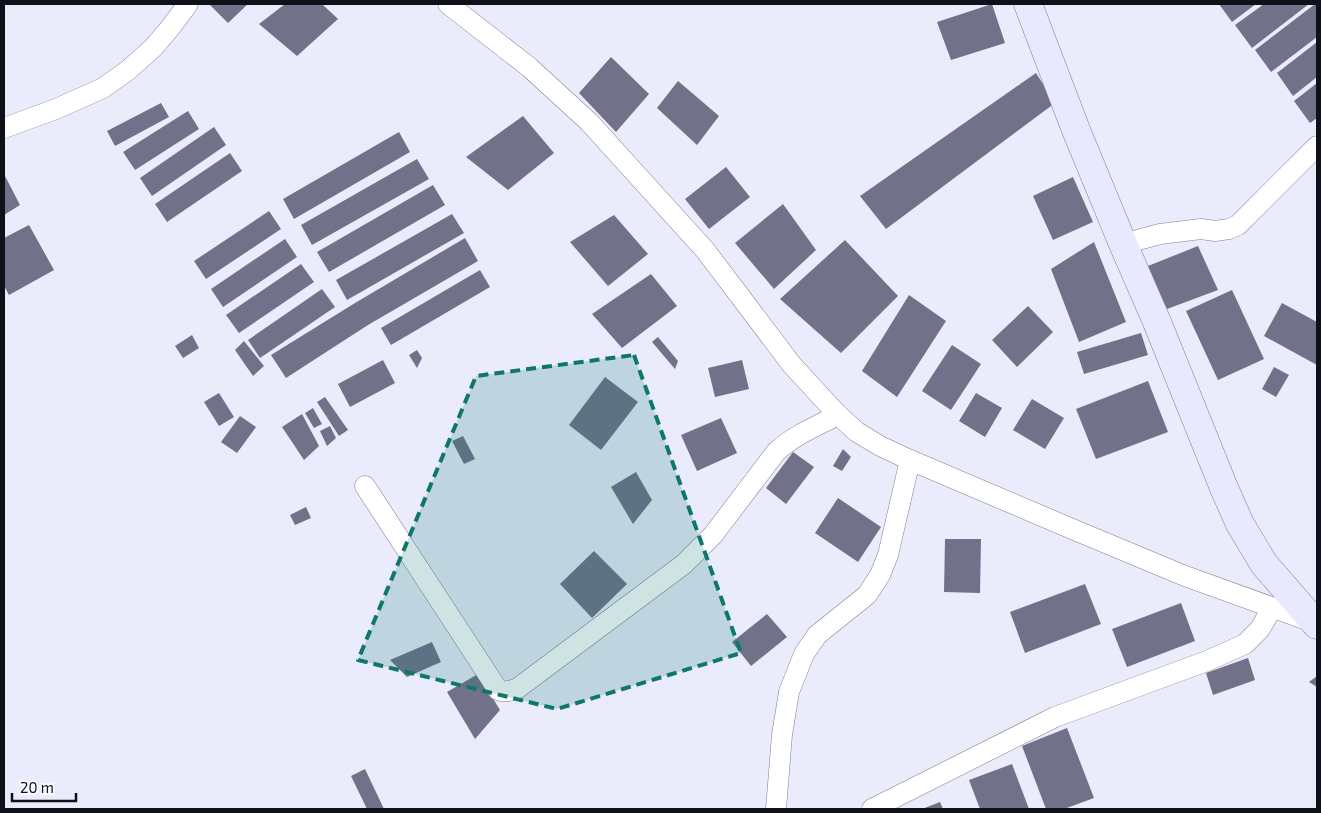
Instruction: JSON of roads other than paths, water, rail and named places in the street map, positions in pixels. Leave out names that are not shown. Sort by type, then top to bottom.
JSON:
[{"type":"main road","points":[[1028,4],[1076,130],[1240,524],[1264,564],[1316,624]]},
{"type":"street","points":[[4,128],[103,88],[153,48],[188,4]]},
{"type":"street","points":[[448,4],[529,67],[589,122],[705,250],[792,364],[838,415],[857,432],[872,442],[910,460],[1176,573],[1316,624]]},
{"type":"street","points":[[1123,244],[1160,234],[1201,229],[1215,231],[1229,229],[1238,225],[1317,146]]},
{"type":"street","points":[[365,486],[498,690],[508,692],[518,688],[684,564],[713,535],[776,452],[794,438],[838,415]]},
{"type":"street","points":[[776,809],[782,735],[789,692],[804,654],[817,635],[867,595],[880,575],[888,555],[910,460]]},
{"type":"street","points":[[872,809],[1055,718],[1207,661],[1245,644],[1260,629],[1272,608]]}]
